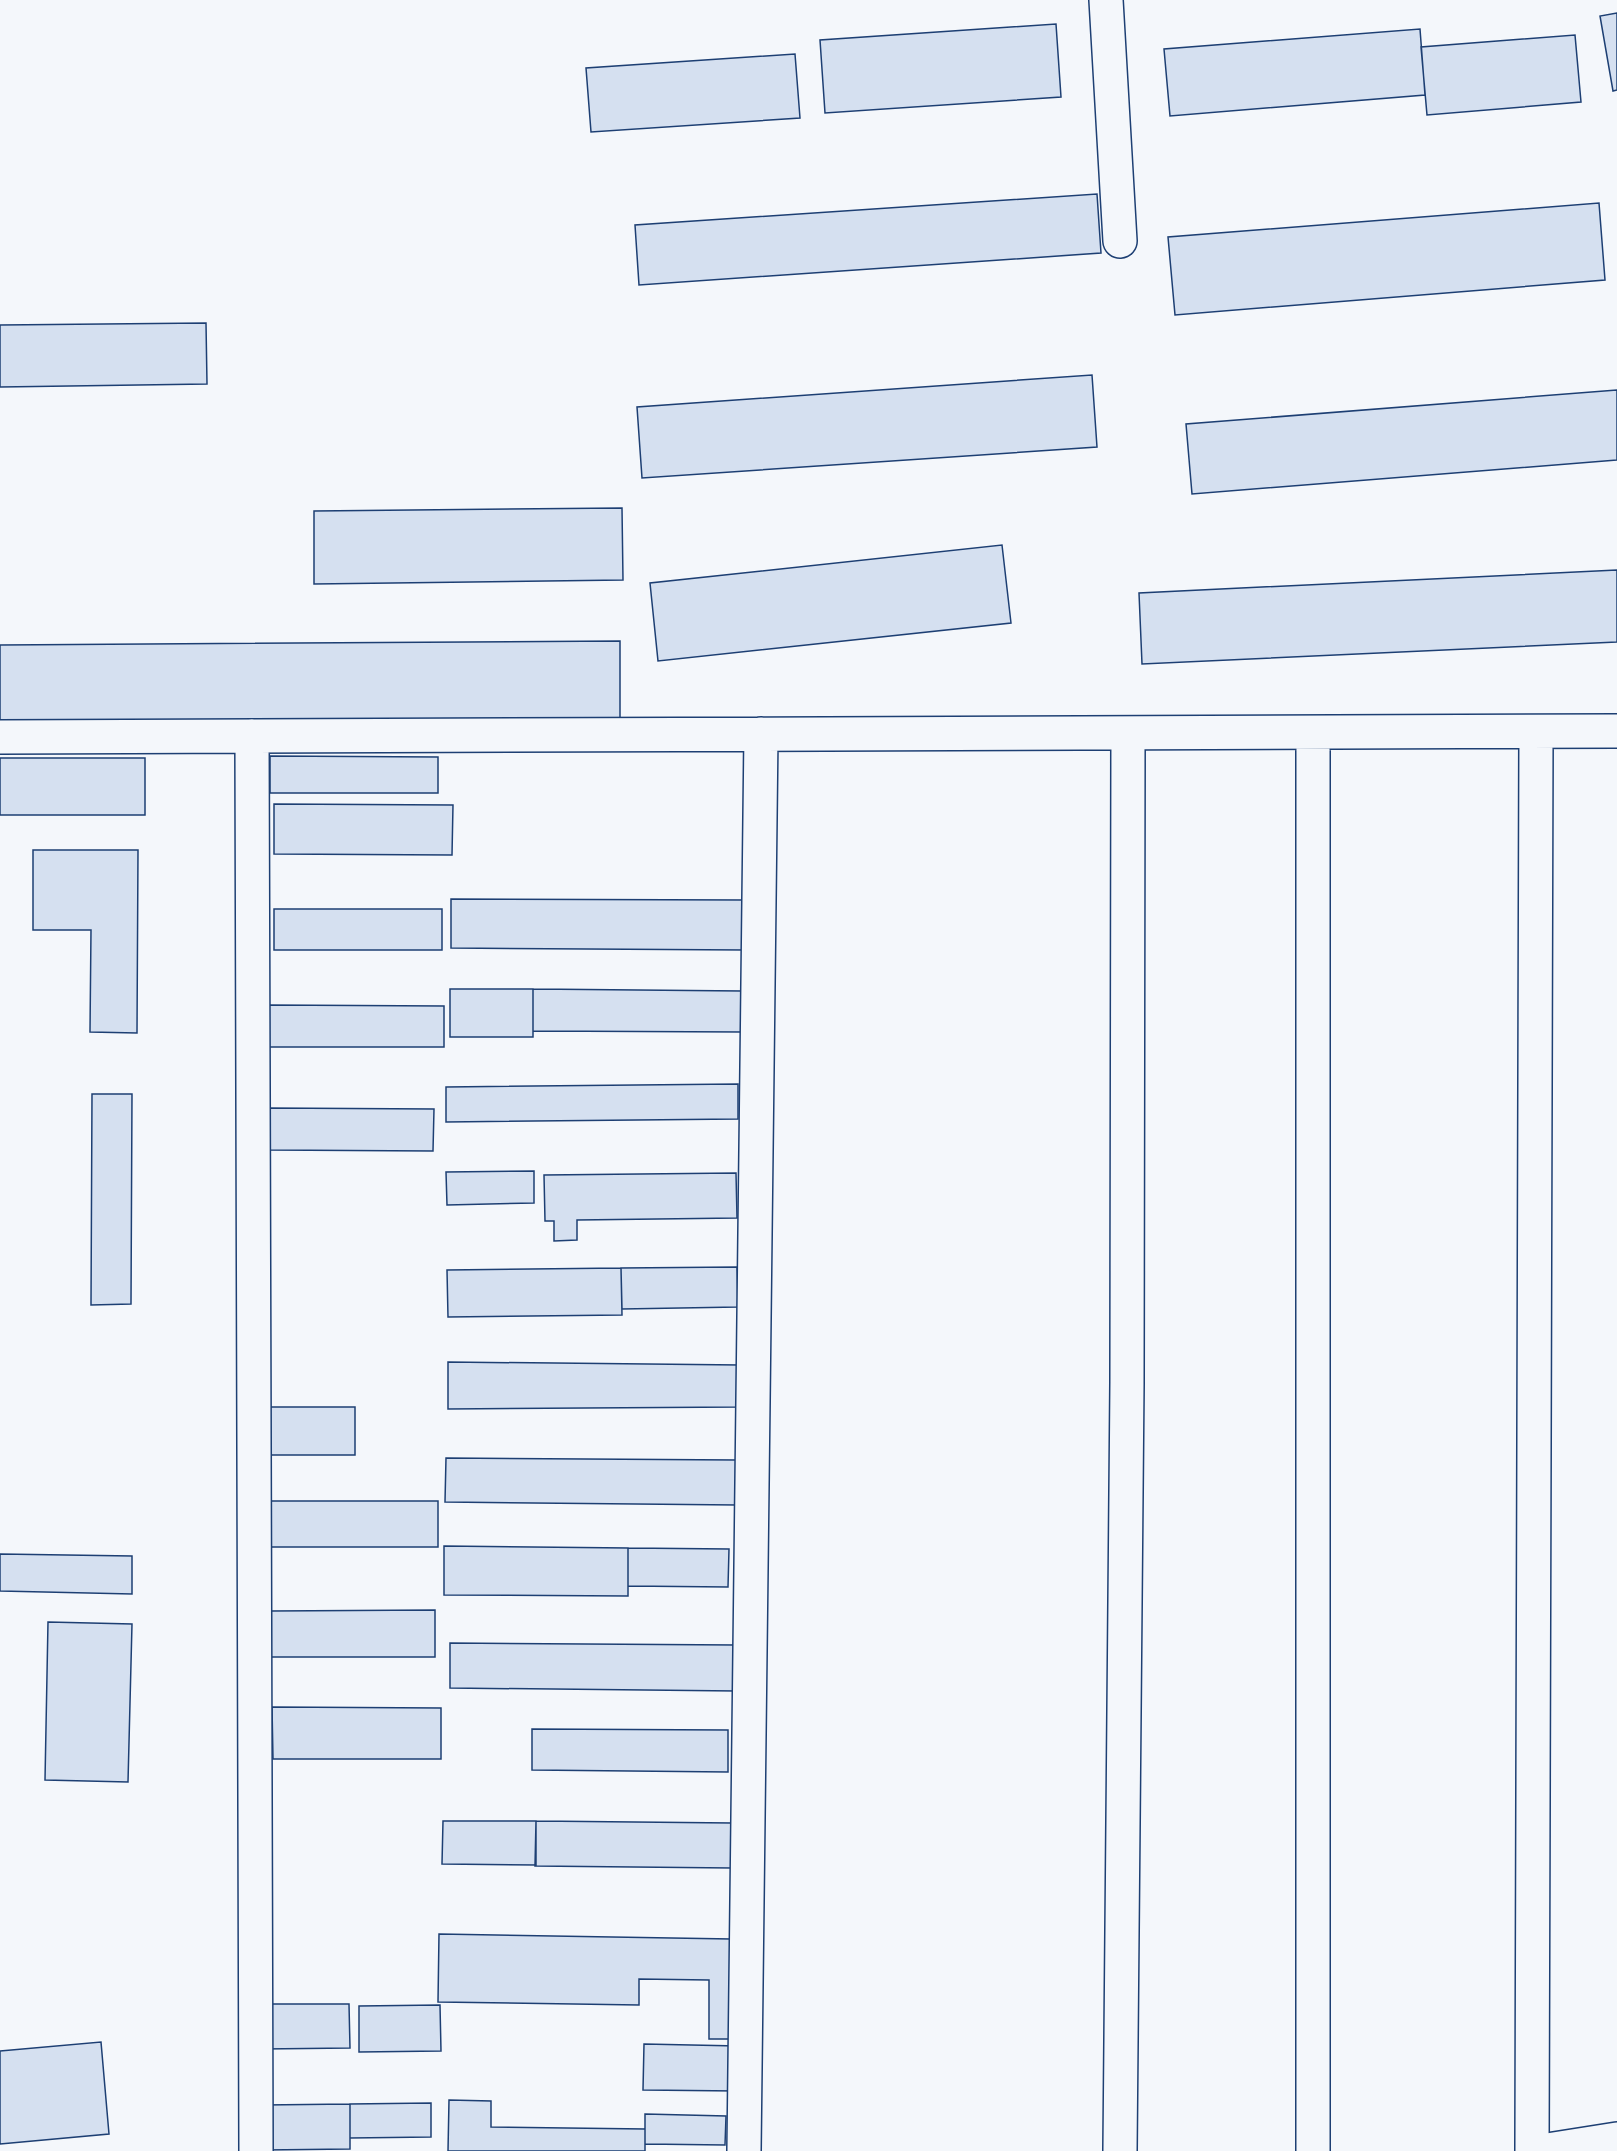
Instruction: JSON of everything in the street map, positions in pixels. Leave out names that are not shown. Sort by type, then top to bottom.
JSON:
[{"type":"street","points":[[1106,0],[1120,241]]},
{"type":"street","points":[[1532,2151],[1536,732]]},
{"type":"street","points":[[0,737],[1617,732]]},
{"type":"street","points":[[1120,2151],[1127,1371],[1128,733]]},
{"type":"street","points":[[1313,733],[1313,2151]]},
{"type":"street","points":[[744,2151],[761,734]]},
{"type":"street","points":[[252,736],[256,2151]]},
{"type":"street","points":[[1541,2151],[1617,2139]]},
{"type":"building","points":[[1617,13],[1617,90],[1613,91],[1600,16]]},
{"type":"building","points":[[1056,24],[1061,97],[825,113],[820,40]]},
{"type":"building","points":[[1420,29],[1425,95],[1170,116],[1164,49]]},
{"type":"building","points":[[1575,35],[1581,102],[1427,115],[1421,47]]},
{"type":"building","points":[[795,54],[800,118],[591,132],[586,68]]},
{"type":"building","points":[[1097,194],[1101,253],[639,285],[635,225]]},
{"type":"building","points":[[1599,203],[1605,280],[1175,315],[1168,237]]},
{"type":"building","points":[[206,323],[207,384],[0,387],[0,325]]},
{"type":"building","points":[[1092,375],[1097,447],[642,478],[637,407]]},
{"type":"building","points":[[1617,390],[1617,460],[1192,494],[1186,424]]},
{"type":"building","points":[[622,508],[623,580],[314,584],[314,511]]},
{"type":"building","points":[[1002,545],[1011,623],[658,661],[650,583]]},
{"type":"building","points":[[1617,570],[1617,642],[1142,664],[1139,593]]},
{"type":"building","points":[[620,641],[620,719],[0,723],[0,645]]},
{"type":"building","points":[[270,756],[438,757],[438,793],[270,793]]},
{"type":"building","points":[[0,758],[145,758],[145,815],[0,815]]},
{"type":"building","points":[[274,804],[453,805],[452,855],[274,854]]},
{"type":"building","points":[[33,850],[138,850],[137,1033],[90,1032],[91,930],[33,930]]},
{"type":"building","points":[[451,899],[745,900],[745,950],[451,948]]},
{"type":"building","points":[[274,909],[442,909],[442,950],[274,950]]},
{"type":"building","points":[[450,989],[533,989],[533,1037],[450,1037]]},
{"type":"building","points":[[533,989],[742,991],[742,1032],[533,1031]]},
{"type":"building","points":[[268,1005],[444,1006],[444,1047],[268,1047]]},
{"type":"building","points":[[738,1084],[738,1119],[446,1122],[446,1087]]},
{"type":"building","points":[[92,1094],[132,1094],[131,1304],[91,1305]]},
{"type":"building","points":[[268,1108],[434,1109],[433,1151],[268,1150]]},
{"type":"building","points":[[534,1171],[534,1203],[447,1205],[446,1172]]},
{"type":"building","points":[[736,1173],[737,1218],[577,1220],[577,1240],[554,1241],[554,1221],[545,1221],[544,1175]]},
{"type":"building","points":[[737,1267],[738,1307],[622,1309],[621,1268]]},
{"type":"building","points":[[621,1268],[622,1315],[448,1317],[447,1270]]},
{"type":"building","points":[[448,1362],[740,1365],[740,1407],[448,1409]]},
{"type":"building","points":[[266,1407],[355,1407],[355,1455],[267,1455]]},
{"type":"building","points":[[446,1458],[737,1460],[737,1505],[445,1502]]},
{"type":"building","points":[[266,1501],[438,1501],[438,1547],[266,1547]]},
{"type":"building","points":[[444,1546],[628,1548],[628,1596],[444,1595]]},
{"type":"building","points":[[628,1548],[729,1549],[728,1587],[628,1586]]},
{"type":"building","points":[[0,1554],[132,1556],[132,1594],[0,1591]]},
{"type":"building","points":[[435,1610],[435,1657],[271,1657],[271,1611]]},
{"type":"building","points":[[48,1622],[132,1624],[128,1782],[45,1780]]},
{"type":"building","points":[[450,1643],[736,1645],[736,1691],[450,1688]]},
{"type":"building","points":[[272,1707],[441,1708],[441,1759],[273,1759]]},
{"type":"building","points":[[532,1729],[728,1730],[728,1772],[532,1770]]},
{"type":"building","points":[[443,1821],[536,1821],[536,1865],[442,1864]]},
{"type":"building","points":[[536,1821],[732,1823],[732,1868],[535,1866]]},
{"type":"building","points":[[439,1934],[731,1939],[730,2039],[709,2039],[709,1980],[639,1979],[639,2005],[438,2002]]},
{"type":"building","points":[[262,2004],[349,2004],[350,2048],[262,2049]]},
{"type":"building","points":[[440,2005],[441,2051],[359,2052],[359,2006]]},
{"type":"building","points":[[101,2042],[109,2134],[0,2144],[0,2051]]},
{"type":"building","points":[[644,2044],[738,2046],[737,2091],[643,2090]]},
{"type":"building","points":[[449,2100],[491,2101],[491,2127],[645,2129],[645,2151],[448,2151]]},
{"type":"building","points":[[431,2103],[431,2137],[350,2138],[350,2104]]},
{"type":"building","points":[[350,2104],[350,2149],[264,2150],[263,2105]]},
{"type":"building","points":[[645,2114],[726,2116],[725,2145],[645,2144]]}]
